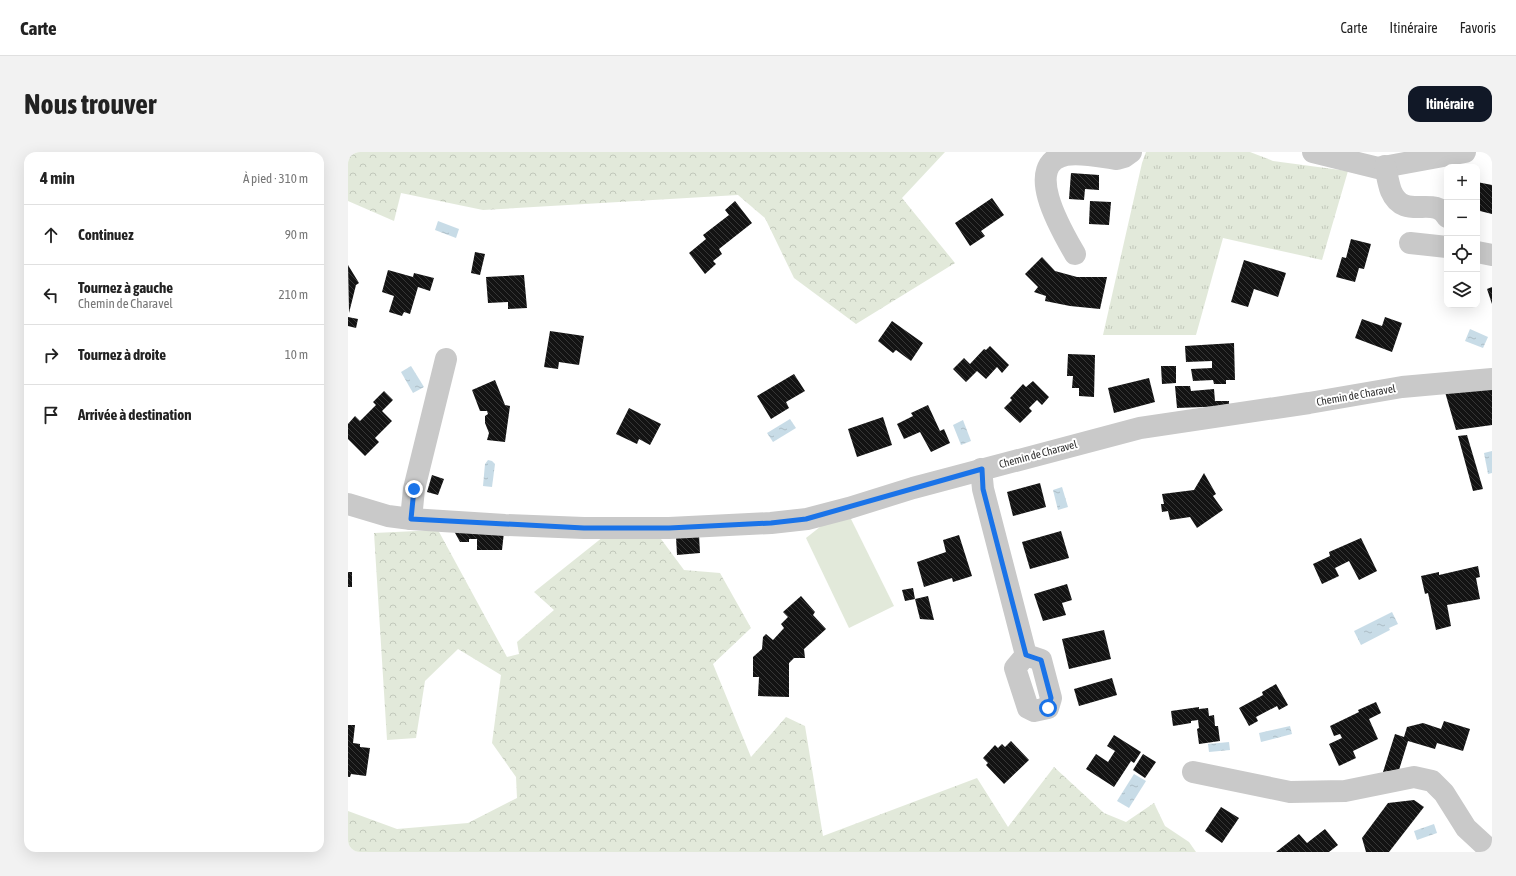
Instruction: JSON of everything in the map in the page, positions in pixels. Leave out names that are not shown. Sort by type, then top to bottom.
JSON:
[{"type":"street","points":[[1075,254],[1055,218],[1045,184],[1046,170],[1058,158],[1067,155],[1118,159],[1131,152]]},
{"type":"street","points":[[1313,152],[1378,168],[1466,152]]},
{"type":"street","points":[[1385,166],[1391,190],[1398,202],[1409,207],[1436,207],[1444,212]]},
{"type":"street","points":[[1410,243],[1444,247]]},
{"type":"street","points":[[1480,253],[1492,255]]},
{"type":"street","points":[[411,519],[414,489],[446,359]]},
{"type":"street","name":"Chemin de Charavel","points":[[348,504],[388,516],[411,519],[584,528],[669,528],[771,523],[806,519],[982,469],[1140,428],[1302,404],[1402,387],[1492,379]]},
{"type":"street","points":[[982,469],[983,489],[1026,655]]},
{"type":"street","points":[[1193,772],[1290,792],[1345,791],[1414,776],[1432,781],[1444,793],[1466,828],[1492,852]]},
{"type":"green space","points":[[348,152],[945,152],[902,198],[955,263],[856,324],[794,278],[765,218],[738,195],[483,210],[401,193],[394,221],[348,201]]},
{"type":"green space","points":[[1146,152],[1250,152],[1273,161],[1348,171],[1322,260],[1223,238],[1196,335],[1103,335],[1142,163]]},
{"type":"green space","points":[[850,517],[894,606],[849,628],[806,538],[825,523]]},
{"type":"green space","points":[[438,530],[507,657],[519,654],[517,642],[554,610],[534,592],[603,537],[661,539],[684,570],[720,573],[751,628],[713,664],[751,757],[786,717],[805,726],[823,836],[977,778],[1008,827],[1054,767],[1104,813],[1126,822],[1154,803],[1165,826],[1189,842],[1196,852],[348,852],[348,811],[397,829],[468,823],[517,798],[516,777],[492,743],[501,675],[458,649],[425,681],[416,738],[387,740],[374,533]]},
{"type":"water","points":[[438,221],[459,229],[456,238],[435,230]]},
{"type":"water","points":[[1470,329],[1488,337],[1483,348],[1465,341]]},
{"type":"water","points":[[411,366],[424,387],[413,393],[401,372]]},
{"type":"water","points":[[790,419],[796,428],[773,442],[767,433]]},
{"type":"water","points":[[963,420],[971,441],[961,445],[953,425]]},
{"type":"water","points":[[1492,451],[1492,473],[1488,474],[1484,453]]},
{"type":"water","points":[[488,460],[495,464],[492,487],[483,486],[485,464]]},
{"type":"water","points":[[1062,487],[1068,507],[1058,510],[1053,490]]},
{"type":"water","points":[[1392,612],[1398,624],[1389,628],[1390,630],[1361,645],[1354,631]]},
{"type":"water","points":[[1290,726],[1292,734],[1261,742],[1259,733]]},
{"type":"water","points":[[1229,742],[1230,750],[1209,752],[1208,744]]},
{"type":"water","points":[[1134,774],[1146,781],[1129,808],[1117,801]]},
{"type":"water","points":[[1434,824],[1437,833],[1417,840],[1414,831]]},
{"type":"building","points":[[1071,173],[1099,175],[1099,190],[1085,189],[1084,200],[1069,199]]},
{"type":"building","points":[[1480,183],[1492,185],[1492,214],[1480,211]]},
{"type":"building","points":[[992,198],[1004,215],[981,231],[985,236],[970,246],[955,223]]},
{"type":"building","points":[[735,201],[752,223],[719,249],[722,254],[713,261],[716,264],[705,274],[689,253],[706,239],[703,235],[729,215],[725,210]]},
{"type":"building","points":[[1090,201],[1111,202],[1109,225],[1089,224]]},
{"type":"building","points":[[1351,239],[1371,244],[1364,269],[1359,268],[1355,282],[1336,277],[1342,257],[1346,258]]},
{"type":"building","points":[[475,252],[485,254],[480,275],[471,273]]},
{"type":"building","points":[[1042,257],[1055,271],[1077,277],[1107,277],[1100,309],[1070,306],[1045,301],[1046,296],[1034,292],[1038,287],[1025,274]]},
{"type":"building","points":[[1244,260],[1286,273],[1278,297],[1254,289],[1248,307],[1231,302]]},
{"type":"building","points":[[348,265],[359,283],[356,285],[349,313]]},
{"type":"building","points":[[388,270],[413,277],[414,273],[434,278],[430,291],[418,287],[410,314],[404,312],[402,316],[389,312],[394,296],[382,292]]},
{"type":"building","points":[[524,275],[527,308],[508,309],[508,302],[488,303],[486,277]]},
{"type":"building","points":[[1492,287],[1492,304],[1487,289]]},
{"type":"building","points":[[348,317],[358,319],[356,328],[348,326]]},
{"type":"building","points":[[1385,317],[1402,323],[1392,352],[1355,338],[1362,319],[1382,326]]},
{"type":"building","points":[[892,321],[923,343],[911,361],[896,350],[893,353],[878,341]]},
{"type":"building","points":[[550,331],[584,336],[579,365],[559,362],[558,369],[544,367]]},
{"type":"building","points":[[1234,343],[1235,380],[1226,380],[1226,384],[1214,384],[1213,380],[1193,381],[1191,369],[1212,368],[1212,361],[1186,362],[1185,346]]},
{"type":"building","points":[[990,346],[1009,365],[1002,373],[997,367],[986,379],[977,371],[966,382],[953,369],[964,358],[970,364],[984,349],[986,350]]},
{"type":"building","points":[[1068,354],[1095,355],[1094,397],[1079,396],[1079,388],[1072,388],[1073,376],[1067,376]]},
{"type":"building","points":[[1161,366],[1176,366],[1176,383],[1162,384]]},
{"type":"building","points":[[794,374],[805,391],[786,402],[789,408],[771,419],[757,396]]},
{"type":"building","points":[[1149,378],[1155,402],[1114,413],[1108,388]]},
{"type":"building","points":[[495,380],[505,405],[510,406],[505,442],[487,440],[489,433],[485,423],[485,416],[488,414],[487,411],[480,411],[472,390]]},
{"type":"building","points":[[1033,381],[1049,397],[1042,405],[1037,400],[1029,408],[1032,411],[1020,423],[1004,408],[1012,400],[1010,398],[1023,384],[1026,387]]},
{"type":"building","points":[[1175,386],[1190,386],[1191,391],[1214,389],[1215,401],[1229,401],[1229,406],[1177,408]]},
{"type":"building","points":[[1492,388],[1492,425],[1456,430],[1445,392]]},
{"type":"building","points":[[384,391],[393,400],[382,411],[392,421],[375,438],[379,442],[365,456],[348,439],[348,424],[355,416],[360,421],[376,405],[373,402]]},
{"type":"building","points":[[928,405],[940,431],[944,429],[950,443],[931,452],[920,432],[904,439],[897,424],[913,416],[911,413]]},
{"type":"building","points":[[629,408],[661,424],[650,445],[639,439],[637,444],[616,434]]},
{"type":"building","points":[[883,417],[892,445],[857,457],[848,429]]},
{"type":"building","points":[[1467,435],[1483,489],[1473,491],[1458,436]]},
{"type":"building","points":[[1204,473],[1216,494],[1213,496],[1223,510],[1197,528],[1190,517],[1170,520],[1168,511],[1162,512],[1161,504],[1164,504],[1162,494],[1194,490]]},
{"type":"building","points":[[432,475],[444,479],[438,495],[427,492]]},
{"type":"building","points":[[1040,483],[1046,507],[1013,516],[1007,492]]},
{"type":"building","points":[[454,531],[504,532],[502,550],[477,550],[477,539],[469,539],[469,542],[460,542]]},
{"type":"building","points":[[1061,531],[1069,558],[1030,569],[1022,542]]},
{"type":"building","points":[[699,535],[700,553],[677,555],[676,537]]},
{"type":"building","points":[[959,535],[972,576],[953,582],[952,578],[924,587],[917,562],[946,552],[943,540]]},
{"type":"building","points":[[1361,538],[1377,571],[1359,580],[1349,561],[1335,568],[1339,576],[1322,584],[1313,564],[1330,556],[1329,552]]},
{"type":"building","points":[[1478,566],[1480,577],[1476,578],[1480,599],[1447,605],[1451,626],[1436,630],[1428,593],[1425,594],[1421,576],[1439,572],[1439,575]]},
{"type":"building","points":[[348,572],[352,572],[352,587],[348,587]]},
{"type":"building","points":[[1067,584],[1072,600],[1062,603],[1066,615],[1043,621],[1034,594]]},
{"type":"building","points":[[913,588],[915,599],[905,601],[902,590]]},
{"type":"building","points":[[801,596],[815,612],[813,615],[826,629],[804,649],[805,658],[794,658],[789,663],[789,697],[758,696],[759,677],[753,677],[753,657],[762,649],[763,637],[766,634],[773,640],[784,628],[781,624],[788,617],[783,612]]},
{"type":"building","points":[[928,596],[934,620],[920,619],[915,599]]},
{"type":"building","points":[[1104,630],[1111,659],[1069,669],[1062,639]]},
{"type":"building","points":[[1112,678],[1117,695],[1079,706],[1074,689]]},
{"type":"building","points":[[1276,684],[1288,705],[1279,710],[1277,706],[1256,717],[1258,721],[1249,726],[1239,708],[1263,695],[1262,692]]},
{"type":"building","points":[[1376,702],[1381,713],[1369,719],[1378,739],[1353,751],[1356,758],[1339,766],[1329,744],[1342,738],[1340,734],[1334,736],[1330,726],[1359,712],[1358,710]]},
{"type":"building","points":[[1199,707],[1199,709],[1208,708],[1209,716],[1214,715],[1215,726],[1218,726],[1220,741],[1199,744],[1197,729],[1199,728],[1198,720],[1191,721],[1191,723],[1173,726],[1171,711]]},
{"type":"building","points":[[1444,721],[1470,729],[1463,751],[1437,743],[1435,749],[1408,741],[1399,770],[1383,772],[1395,734],[1404,737],[1407,727],[1423,723],[1441,729]]},
{"type":"building","points":[[348,725],[355,725],[353,743],[360,744],[360,747],[370,748],[366,776],[351,774],[350,777],[348,777]]},
{"type":"building","points":[[1114,735],[1141,752],[1134,763],[1131,761],[1114,787],[1086,769],[1096,754],[1108,762],[1115,751],[1107,746]]},
{"type":"building","points":[[1011,741],[1029,760],[1004,784],[986,765],[988,763],[983,758],[995,745],[998,748],[1002,744],[1005,747]]},
{"type":"building","points":[[1143,754],[1156,762],[1145,778],[1133,770]]},
{"type":"building","points":[[1414,800],[1424,807],[1389,852],[1366,852],[1362,838],[1388,803]]},
{"type":"building","points":[[1221,807],[1239,818],[1222,843],[1205,831]]},
{"type":"building","points":[[1325,829],[1338,845],[1329,852],[1276,852],[1299,834],[1307,843]]},
{"type":"route","points":[[414,489],[411,519],[584,528],[669,528],[771,523],[806,519],[982,469],[983,489],[1026,655],[1041,660],[1051,698],[1048,708]]}]
